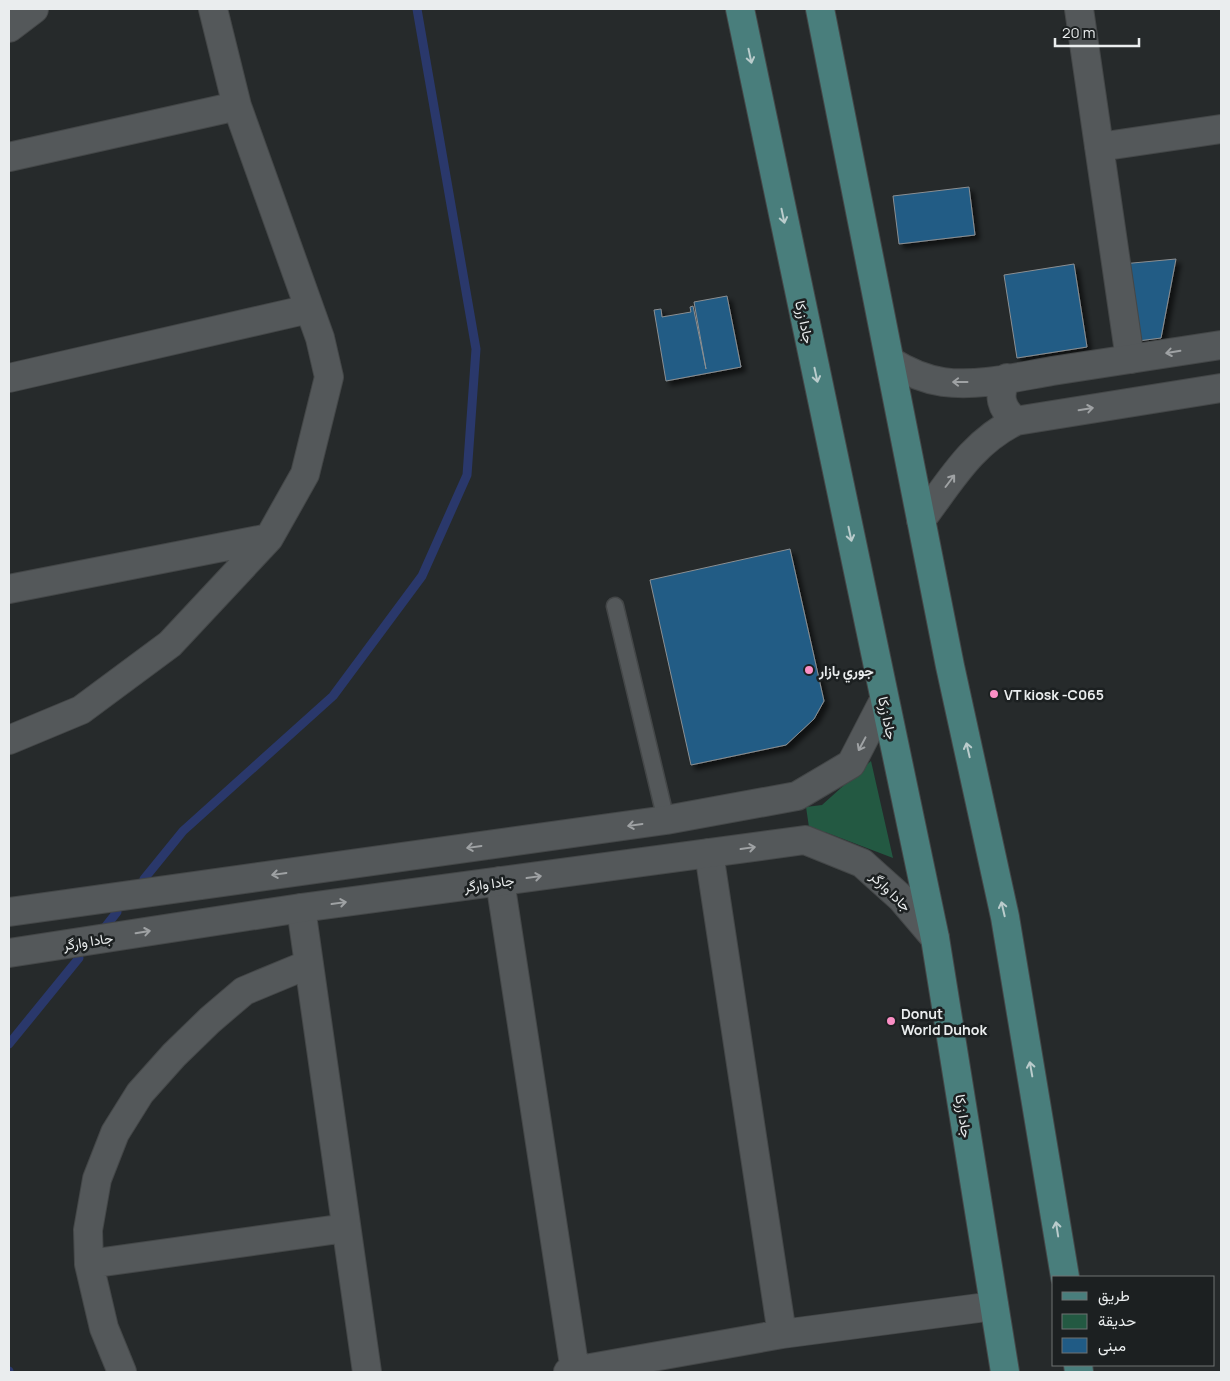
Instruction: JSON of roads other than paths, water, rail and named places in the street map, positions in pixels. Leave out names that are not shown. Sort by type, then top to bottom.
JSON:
[{"type":"main road","name":"جادا زرکا","points":[[740,9],[935,938],[1004,1372]]},
{"type":"main road","points":[[820,9],[950,666],[1005,917],[1065,1276]]},
{"type":"street","points":[[9,28],[34,9]]},
{"type":"street","points":[[9,740],[81,710],[170,644],[269,538],[305,474],[329,377],[320,338],[308,309],[237,106],[212,9]]},
{"type":"street","points":[[1079,9],[1130,359]]},
{"type":"street","points":[[9,157],[237,106]]},
{"type":"street","points":[[1100,147],[1221,129]]},
{"type":"street","points":[[9,378],[308,309]]},
{"type":"street","points":[[890,361],[906,371],[942,382],[961,383],[1007,378],[1221,345]]},
{"type":"street","points":[[1007,378],[1001,393],[1001,402],[1009,416],[1016,421]]},
{"type":"street","points":[[921,520],[966,458],[1002,428],[1016,421],[1221,388]]},
{"type":"street","points":[[9,588],[269,538]]},
{"type":"street","points":[[9,912],[666,820],[797,796],[851,764],[884,700]]},
{"type":"street","points":[[753,805],[772,809],[786,815],[792,824],[789,836],[775,844]]},
{"type":"street","name":"جادا وارگر","points":[[9,953],[301,908],[805,840],[862,863],[901,898],[935,938]]},
{"type":"street","points":[[709,853],[782,1334]]},
{"type":"street","points":[[500,881],[571,1372],[782,1334],[994,1306]]},
{"type":"street","points":[[301,908],[367,1372]]},
{"type":"street","points":[[122,1372],[104,1328],[89,1264],[88,1230],[97,1179],[115,1133],[140,1093],[174,1055],[210,1020],[244,991],[309,964]]},
{"type":"street","points":[[89,1264],[346,1228]]},
{"type":"lane","points":[[615,606],[666,820]]},
{"type":"waterway","points":[[144,879],[183,831],[333,696],[422,576],[467,475],[476,349],[417,9]]},
{"type":"waterway","points":[[106,926],[117,912]]},
{"type":"waterway","points":[[9,1044],[79,958]]},
{"type":"place","name":"جوري بازار","points":[[809,670]]},
{"type":"place","name":"VT kiosk -C065","points":[[994,694]]},
{"type":"place","name":"Donut World Duhok","points":[[891,1021]]}]
